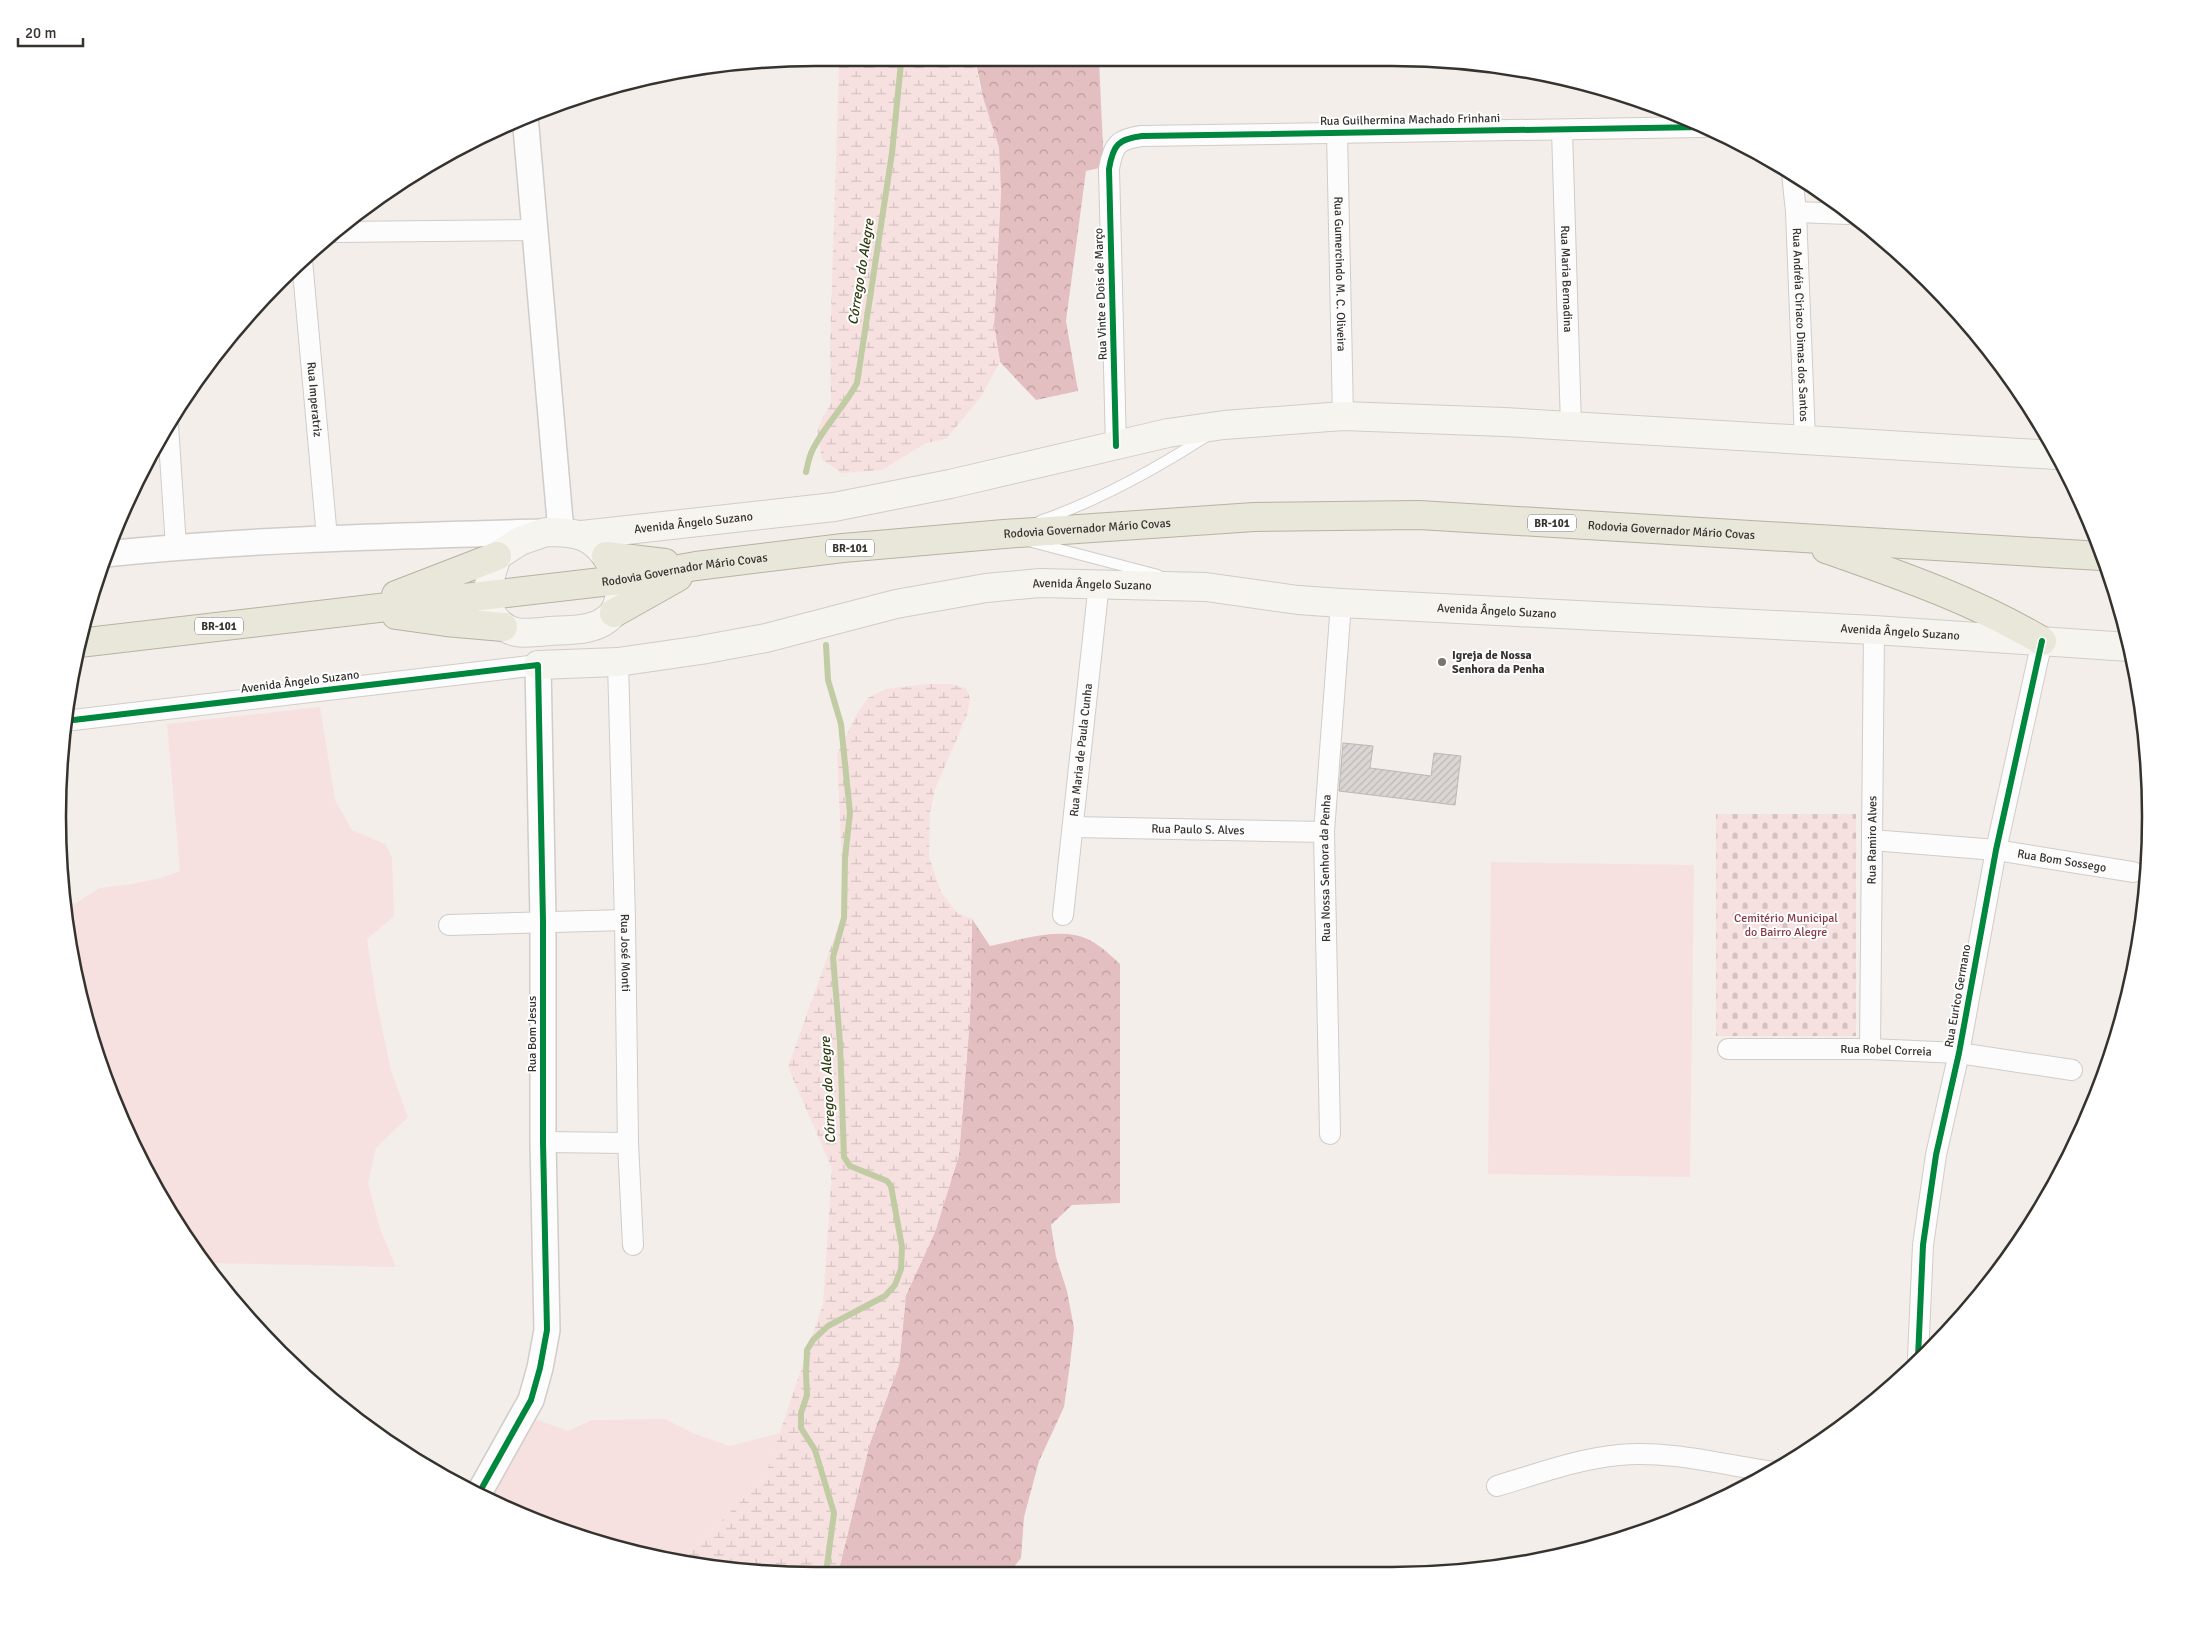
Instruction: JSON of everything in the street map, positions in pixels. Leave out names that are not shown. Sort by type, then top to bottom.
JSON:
[{"type":"highway","name":"Rodovia Governador Mário Covas","points":[[87,642],[619,580],[696,566],[843,548],[1004,534],[1254,517],[1419,515],[2095,556]]},
{"type":"highway","points":[[1797,538],[1968,602],[2006,619],[2042,641]]},
{"type":"highway","points":[[360,609],[497,556]]},
{"type":"highway","points":[[606,556],[696,566]]},
{"type":"highway","points":[[614,612],[696,566]]},
{"type":"highway","points":[[360,609],[509,630]]},
{"type":"main road","name":"Avenida Ângelo Suzano","points":[[563,533],[834,507],[950,484],[1168,433],[1224,425],[1343,416],[1571,426],[2047,452]]},
{"type":"main road","points":[[509,630],[584,628],[602,622],[614,612],[620,596],[619,580],[606,556],[596,543],[563,533],[520,541],[497,556],[486,595],[491,613],[509,630],[538,665],[564,630]]},
{"type":"main road","name":"Avenida Ângelo Suzano","points":[[538,665],[618,662],[766,638],[896,604],[986,588],[1040,583],[1206,587],[1298,600],[1874,630],[2122,646]]},
{"type":"street","points":[[526,125],[563,533]]},
{"type":"street","name":"Rua Guilhermina Machado Frinhani","points":[[1117,144],[1129,138],[1142,136],[1688,127]]},
{"type":"street","name":"Rua Maria Bernadina","points":[[1562,130],[1571,426]]},
{"type":"street","name":"Rua Gumercindo M. C. Oliveira","points":[[1337,132],[1343,416]]},
{"type":"street","name":"Rua Vinte e Dois de Março","points":[[1116,446],[1108,168],[1117,144]]},
{"type":"street","points":[[1793,183],[1796,212],[1837,214]]},
{"type":"street","name":"Rua Andréia Ciriaco Dimas dos Santos","points":[[1796,212],[1805,439]]},
{"type":"street","points":[[347,232],[534,230]]},
{"type":"street","name":"Rua Imperatriz","points":[[303,270],[328,538]]},
{"type":"street","points":[[169,438],[176,547]]},
{"type":"street","name":"Avenida Ângelo Suzano","points":[[114,553],[176,547],[328,538],[563,533]]},
{"type":"street","name":"Rua Maria de Paula Cunha","points":[[1063,915],[1099,583]]},
{"type":"street","name":"Rua Nossa Senhora da Penha","points":[[1330,1134],[1324,832],[1341,602]]},
{"type":"street","name":"Rua Ramiro Alves","points":[[1870,1049],[1874,630]]},
{"type":"street","name":"Rua Eurico Germano","points":[[1918,1350],[1923,1245],[1936,1155],[1958,1053],[1996,850],[2042,641]]},
{"type":"street","name":"Rua José Monti","points":[[618,662],[625,920],[628,1142],[633,1245]]},
{"type":"street","name":"Avenida Ângelo Suzano","points":[[73,720],[538,665]]},
{"type":"street","name":"Rua Bom Jesus","points":[[482,1487],[531,1400],[540,1368],[546,1330],[543,1142],[543,921],[538,665]]},
{"type":"street","name":"Rua Paulo S. Alves","points":[[1072,828],[1324,832]]},
{"type":"street","name":"Rua Bom Sossego","points":[[1872,840],[1996,850],[2133,872]]},
{"type":"street","points":[[449,925],[625,920]]},
{"type":"street","name":"Rua Robel Correia","points":[[1728,1049],[1870,1049],[1958,1053],[2072,1070]]},
{"type":"street","points":[[543,1142],[628,1142]]},
{"type":"street","points":[[1497,1486],[1581,1460],[1620,1455],[1669,1456],[1760,1470]]},
{"type":"lane","points":[[1004,534],[1081,507],[1154,470],[1224,425]]},
{"type":"lane","points":[[1004,534],[1206,587]]},
{"type":"green space","points":[[839,66],[977,66],[979,85],[999,147],[1001,190],[994,325],[1000,362],[980,398],[946,439],[926,443],[882,470],[842,473],[822,460],[817,429],[831,403],[830,347]]},
{"type":"green space","points":[[977,66],[1099,66],[1104,167],[1086,171],[1066,321],[1078,391],[1036,400],[1000,362],[994,325],[1001,190]]},
{"type":"green space","points":[[928,684],[950,684],[966,688],[970,699],[967,715],[935,789],[930,812],[929,857],[941,892],[956,912],[972,919],[970,1017],[959,1155],[935,1232],[906,1295],[899,1365],[870,1443],[839,1567],[767,1565],[687,1555],[765,1477],[823,1304],[832,1169],[788,1067],[844,910],[837,754],[858,712],[868,698],[886,689]]},
{"type":"green space","points":[[320,707],[335,800],[352,830],[385,844],[392,857],[394,916],[367,939],[376,999],[391,1071],[408,1117],[376,1148],[368,1183],[380,1229],[396,1267],[214,1263],[167,1192],[123,1104],[106,1058],[92,1011],[81,963],[72,905],[100,888],[161,878],[180,871],[167,724]]},
{"type":"green space","name":"Cemitério Municipal do Bairro Alegre","points":[[1716,814],[1856,814],[1856,1036],[1716,1036]]},
{"type":"green space","points":[[1491,862],[1694,865],[1690,1177],[1488,1174]]},
{"type":"green space","points":[[972,919],[990,946],[1043,935],[1075,935],[1088,939],[1120,964],[1120,1203],[1072,1205],[1051,1225],[1056,1257],[1067,1291],[1074,1328],[1064,1407],[1039,1461],[1024,1517],[1021,1558],[1014,1567],[839,1567],[870,1443],[899,1365],[906,1295],[935,1232],[959,1155],[970,1017]]},
{"type":"green space","points":[[665,1419],[695,1434],[730,1446],[780,1433],[765,1477],[687,1555],[622,1541],[575,1527],[529,1510],[480,1487],[510,1423],[538,1420],[568,1431],[592,1420]]},
{"type":"building","points":[[1343,743],[1373,746],[1370,768],[1431,776],[1434,753],[1461,756],[1455,805],[1339,791]]},
{"type":"waterway","name":"Córrego do Alegre","points":[[806,472],[811,454],[818,440],[857,383],[892,153],[901,66]]},
{"type":"waterway","name":"Córrego do Alegre","points":[[826,645],[828,680],[841,724],[850,813],[845,858],[844,918],[833,957],[840,1043],[844,1157],[850,1166],[887,1181],[891,1186],[902,1247],[901,1269],[895,1285],[885,1296],[828,1326],[813,1340],[807,1350],[807,1395],[801,1413],[801,1428],[815,1450],[834,1513],[827,1567]]},
{"type":"cycle path","points":[[1116,446],[1109,169],[1112,154],[1122,141],[1142,136],[1688,127]]},
{"type":"cycle path","points":[[1918,1350],[1923,1245],[1936,1155],[1959,1053],[1996,850],[2042,641]]},
{"type":"cycle path","points":[[73,720],[538,665],[543,921],[543,1142],[547,1330],[540,1368],[531,1400],[482,1487]]},
{"type":"place","name":"Igreja de Nossa Senhora da Penha","points":[[1442,662]]}]
